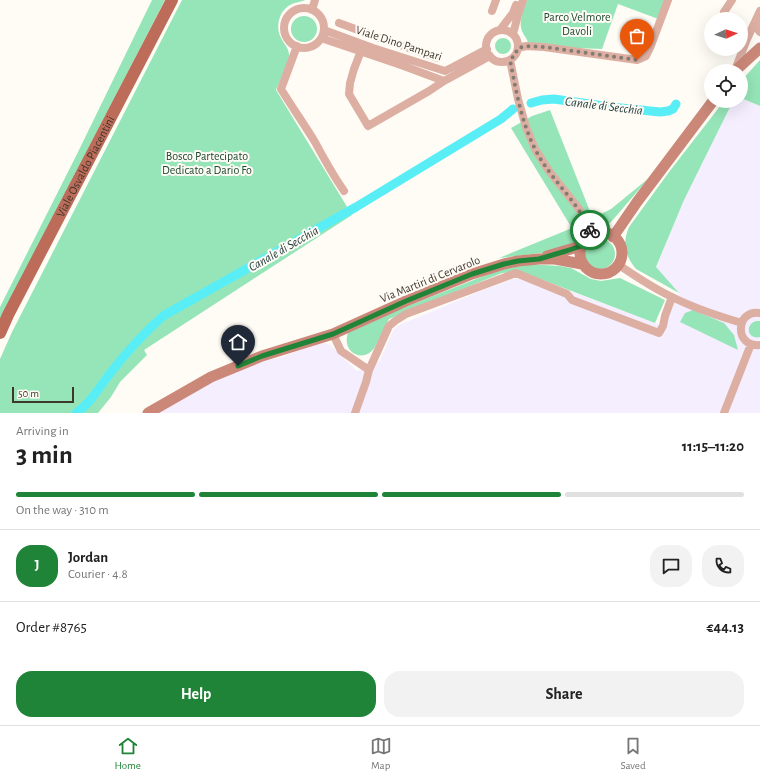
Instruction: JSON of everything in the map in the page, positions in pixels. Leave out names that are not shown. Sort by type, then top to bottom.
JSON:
[{"type":"main road","name":"Viale Osvaldo Piacentini","points":[[0,333],[15,301],[172,0]]},
{"type":"main road","points":[[743,64],[760,48]]},
{"type":"main road","points":[[613,237],[708,108]]},
{"type":"main road","points":[[592,234],[603,232],[618,241],[622,253],[618,265]]},
{"type":"main road","name":"Via Martiri di Cervarolo","points":[[539,259],[581,246],[583,241],[592,234]]},
{"type":"main road","points":[[581,246],[579,255],[582,264]]},
{"type":"main road","name":"Via Martiri di Cervarolo","points":[[148,413],[211,377],[262,356],[333,334],[406,301],[472,274],[504,264],[539,259],[555,259],[582,264],[591,273],[603,275],[614,270],[618,265]]},
{"type":"street","points":[[312,10],[316,0]]},
{"type":"street","points":[[492,11],[496,0]]},
{"type":"street","points":[[500,30],[513,13],[517,0]]},
{"type":"street","points":[[513,34],[523,0]]},
{"type":"street","points":[[518,48],[526,46],[544,47],[637,60],[646,56],[668,0]]},
{"type":"street","points":[[724,12],[732,0]]},
{"type":"street","points":[[300,8],[306,8],[317,13],[321,18],[323,24],[322,34],[313,45],[308,47],[297,46],[291,43],[287,38],[284,26],[289,15],[300,8]]},
{"type":"street","points":[[738,64],[760,11]]},
{"type":"street","points":[[756,21],[757,28],[760,32]]},
{"type":"street","points":[[339,23],[438,58]]},
{"type":"street","points":[[500,30],[508,31],[513,34],[518,41],[517,52],[510,60],[495,60],[489,53],[487,42],[489,37],[495,31],[500,30]]},
{"type":"street","name":"Viale Dino Pampari","points":[[322,34],[373,48],[444,71],[489,53]]},
{"type":"street","name":"Viale Dino Pampari","points":[[322,34],[361,51],[444,81]]},
{"type":"street","points":[[373,48],[377,37]]},
{"type":"street","points":[[297,46],[282,88],[289,102],[344,190]]},
{"type":"street","name":"Viale Dino Pampari","points":[[361,51],[354,68],[349,94],[368,126],[429,91],[489,53]]},
{"type":"street","points":[[510,60],[518,99],[526,127],[535,149],[549,171],[579,209],[592,234]]},
{"type":"street","points":[[618,265],[672,297],[697,308],[742,323]]},
{"type":"street","name":"Via Martiri di Cervarolo","points":[[355,413],[369,370],[375,360],[389,326],[395,320],[406,314],[516,273],[567,294],[572,300],[659,332],[663,326],[664,318],[672,297]]},
{"type":"street","points":[[760,313],[748,316],[744,319],[740,328],[741,334],[747,342],[760,345]]},
{"type":"street","points":[[333,334],[341,351],[369,370]]},
{"type":"street","points":[[724,413],[751,344]]},
{"type":"shaded area","points":[[748,101],[760,106],[760,413],[158,413],[213,381],[266,360],[282,357],[318,343],[330,345],[357,371],[379,362],[394,329],[399,325],[481,291],[513,279],[523,278],[527,275],[663,326],[672,297],[678,300],[679,293],[656,268],[684,200],[730,108],[748,108]]},
{"type":"green space","points":[[152,0],[165,0],[0,319],[0,307]]},
{"type":"green space","name":"Bosco Partecipato Dedicato a Dario Fo","points":[[182,0],[305,0],[292,4],[286,8],[279,20],[279,34],[287,48],[289,58],[276,90],[352,215],[144,350],[147,355],[120,382],[111,397],[98,413],[0,413],[0,359],[12,332]]},
{"type":"green space","name":"Parco Velmore Davoli","points":[[527,0],[668,0],[661,20],[618,4],[602,49],[548,47],[528,43],[521,27],[522,16]]},
{"type":"green space","points":[[304,16],[313,20],[317,29],[313,38],[304,42],[295,38],[291,29],[295,20]]},
{"type":"green space","points":[[503,38],[509,40],[511,46],[509,52],[503,54],[497,52],[495,46],[497,40]]},
{"type":"green space","points":[[760,60],[760,106],[748,101],[748,73]]},
{"type":"green space","points":[[719,108],[730,108],[684,200],[656,267],[679,293],[636,269],[629,259],[625,244],[629,227]]},
{"type":"green space","points":[[550,110],[591,214],[570,225],[511,128],[532,116]]},
{"type":"green space","points":[[649,178],[611,222],[603,226],[595,223],[591,219],[611,209]]},
{"type":"green space","points":[[581,222],[580,236],[570,246],[559,251],[499,258],[577,226]]},
{"type":"green space","points":[[600,239],[611,243],[615,254],[611,265],[600,269],[589,265],[585,254],[589,243]]},
{"type":"green space","points":[[527,264],[571,268],[591,279],[601,281],[620,278],[665,300],[655,323],[522,272],[502,273],[389,319],[375,347],[365,355],[355,354],[348,346],[348,333],[400,309],[494,272]]},
{"type":"green space","points":[[693,310],[724,323],[734,335],[738,350],[680,322],[685,313]]},
{"type":"green space","points":[[756,321],[760,321],[760,337],[753,336],[749,332],[750,326]]},
{"type":"waterway","name":"Canale di Secchia","points":[[531,103],[554,99],[660,112],[673,109],[676,104]]},
{"type":"waterway","name":"Canale di Secchia","points":[[76,413],[90,401],[114,368],[148,330],[163,316],[356,207],[501,119],[513,109]]},
{"type":"way so far","points":[[590,230],[579,209],[549,171],[535,149],[526,127],[518,99],[510,60],[517,52],[518,48],[526,46],[548,47],[637,60]]},
{"type":"route","points":[[238,366],[262,356],[333,334],[406,301],[472,274],[504,264],[539,259],[581,246],[583,241],[592,234],[590,230]]}]
